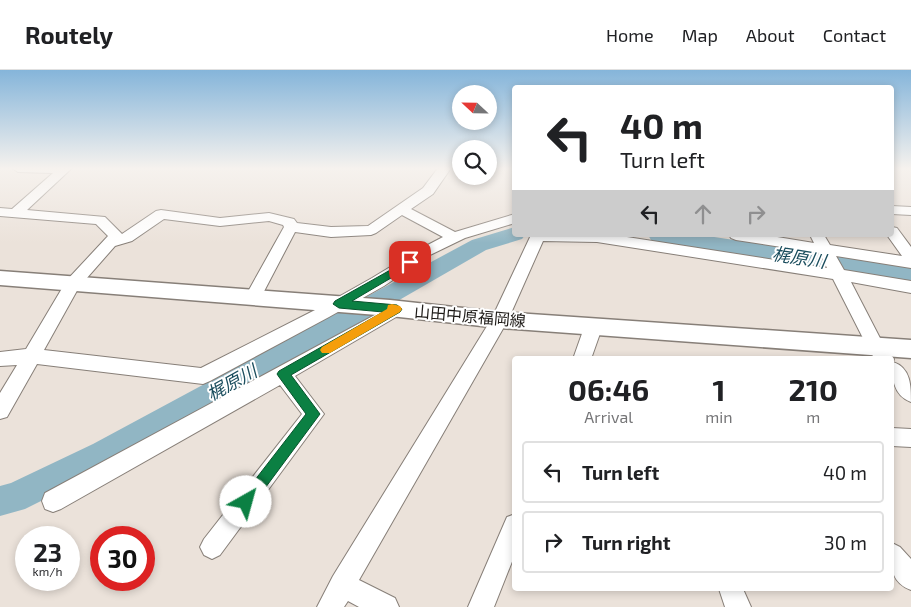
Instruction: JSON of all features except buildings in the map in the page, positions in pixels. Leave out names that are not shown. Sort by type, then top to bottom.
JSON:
[{"type":"main road","name":"山田中原福岡線","points":[[0,278],[346,304],[500,320],[594,325],[880,352],[911,349]]},
{"type":"street","points":[[16,213],[38,193]]},
{"type":"street","points":[[291,227],[331,232],[371,230],[425,193]]},
{"type":"street","points":[[402,209],[455,238]]},
{"type":"street","points":[[894,210],[911,211]]},
{"type":"street","points":[[0,212],[100,220],[116,236],[73,284],[0,411]]},
{"type":"street","points":[[112,242],[127,238],[161,214],[220,222],[269,217],[289,222],[291,227]]},
{"type":"street","points":[[0,359],[32,356],[204,376],[346,304],[425,252],[483,227],[512,219]]},
{"type":"street","points":[[253,297],[291,227]]},
{"type":"street","points":[[894,234],[911,258]]},
{"type":"street","points":[[330,607],[500,320],[529,260],[538,237]]},
{"type":"street","points":[[597,237],[911,287]]},
{"type":"street","points":[[748,237],[911,263]]},
{"type":"street","points":[[818,237],[880,352]]},
{"type":"street","points":[[53,501],[283,374],[393,308]]},
{"type":"street","points":[[583,356],[594,325]]},
{"type":"street","points":[[894,372],[911,394]]},
{"type":"street","points":[[212,547],[314,414],[283,374]]},
{"type":"street","points":[[894,437],[911,438]]},
{"type":"street","points":[[482,607],[512,532]]},
{"type":"street","points":[[894,558],[911,578]]},
{"type":"street","points":[[342,585],[386,607]]},
{"type":"street","points":[[732,591],[738,607]]},
{"type":"waterway","name":"梶原川","points":[[0,501],[14,498],[104,454],[479,245],[512,235]]},
{"type":"waterway","name":"梶原川","points":[[671,237],[911,275]]},
{"type":"slow traffic","points":[[326,350],[397,309],[392,308]]},
{"type":"route","points":[[246,502],[314,414],[283,374],[397,309],[339,304],[410,262]]}]
